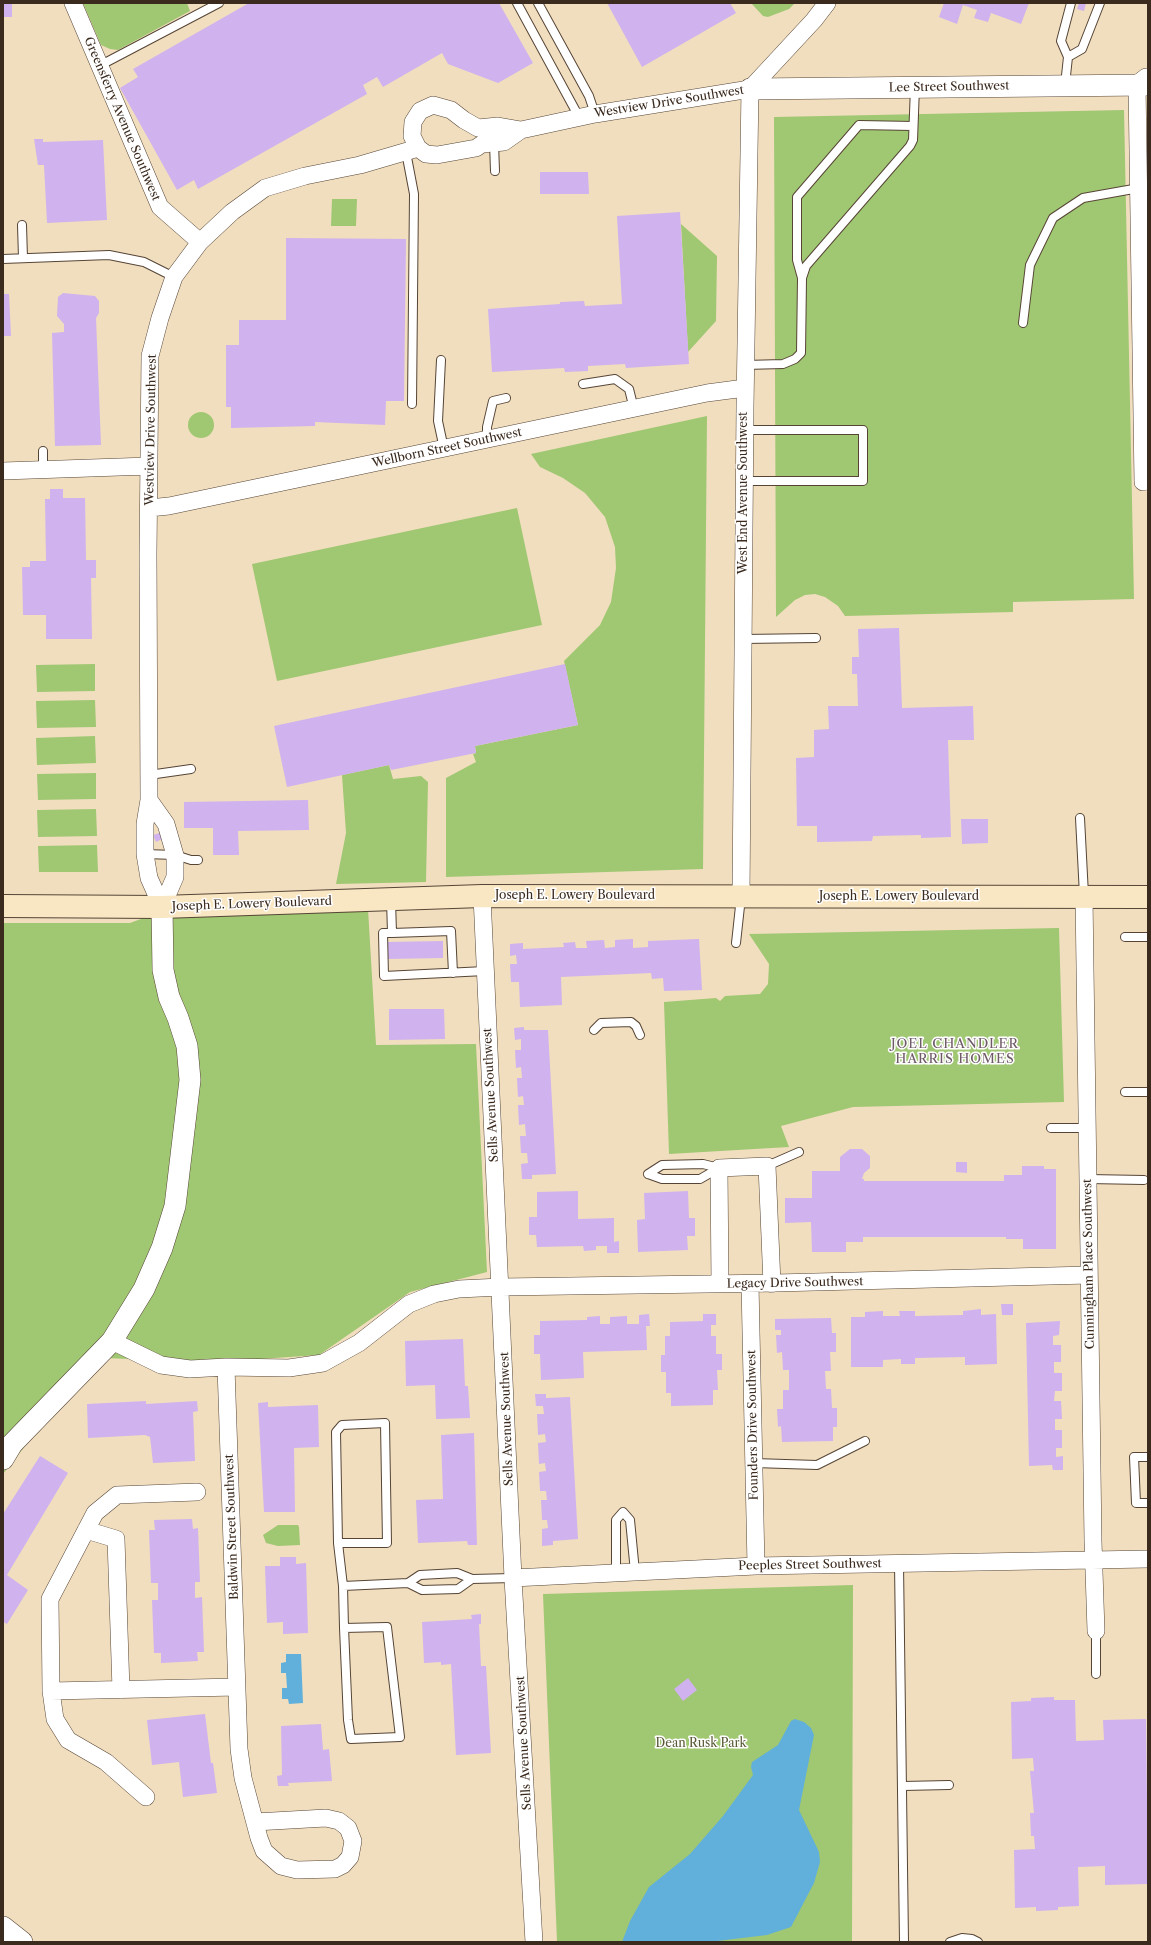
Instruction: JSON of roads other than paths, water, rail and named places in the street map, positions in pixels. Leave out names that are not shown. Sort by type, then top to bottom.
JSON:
[{"type":"main road","name":"Joseph E. Lowery Boulevard","points":[[3,906],[162,907],[482,896],[1148,897]]},
{"type":"street","name":"Greensferry Avenue Southwest","points":[[73,3],[160,207],[200,242]]},
{"type":"street","name":"Westview Drive Southwest","points":[[412,150],[413,122],[420,111],[433,105],[452,110],[464,120],[478,128],[498,126],[521,130],[595,114],[750,89],[814,20],[827,3]]},
{"type":"street","name":"Lee Street Southwest","points":[[750,89],[1065,85],[1144,81]]},
{"type":"street","points":[[1143,482],[1139,188],[1144,81]]},
{"type":"street","name":"West End Avenue Southwest","points":[[741,897],[744,430],[750,89]]},
{"type":"street","name":"Westview Drive Southwest","points":[[3,1458],[12,1444],[112,1341],[144,1289],[162,1248],[175,1206],[190,1080],[187,1046],[178,1018],[169,997],[163,970],[162,907],[149,878],[146,854],[145,824],[149,800],[150,356],[160,318],[174,277],[200,242],[232,212],[265,188],[305,176],[360,166],[412,150],[426,154],[438,155],[476,148],[482,144],[504,142],[521,130]]},
{"type":"street","name":"Wellborn Street Southwest","points":[[149,508],[169,506],[715,392],[745,388]]},
{"type":"street","points":[[3,471],[149,466]]},
{"type":"street","name":"Westview Drive Southwest","points":[[149,800],[166,824],[175,854],[175,877],[162,907]]},
{"type":"street","name":"Sells Avenue Southwest","points":[[482,896],[514,1578],[534,1942]]},
{"type":"street","name":"Cunningham Place Southwest","points":[[1084,896],[1096,1631]]},
{"type":"street","points":[[720,1284],[719,1168],[767,1166],[772,1284]]},
{"type":"street","name":"Legacy Drive Southwest","points":[[112,1341],[161,1365],[190,1369],[226,1367],[289,1368],[323,1363],[359,1343],[409,1304],[434,1294],[460,1289],[501,1287],[772,1284],[1090,1276]]},
{"type":"street","name":"Founders Drive Southwest","points":[[750,1284],[756,1566]]},
{"type":"street","name":"Baldwin Street Southwest","points":[[226,1367],[238,1749],[243,1778],[255,1822],[264,1851],[280,1866],[297,1870],[335,1869],[343,1865],[350,1857],[353,1841],[348,1828],[339,1821],[326,1818],[255,1822]]},
{"type":"street","points":[[146,1796],[106,1762],[68,1740],[55,1719],[51,1691],[50,1599],[95,1513],[117,1495],[197,1492]]},
{"type":"street","points":[[86,1530],[116,1539],[121,1690]]},
{"type":"street","name":"Peeples Street Southwest","points":[[514,1578],[756,1566],[1148,1559]]},
{"type":"street","points":[[51,1691],[237,1687]]},
{"type":"street","points":[[3,1927],[22,1942]]},
{"type":"lane","points":[[99,66],[219,3]]},
{"type":"lane","points":[[538,3],[589,96],[595,114]]},
{"type":"lane","points":[[1065,85],[1068,57],[1061,42],[1071,3]]},
{"type":"lane","points":[[1068,57],[1082,49],[1100,3]]},
{"type":"lane","points":[[520,4],[579,117]]},
{"type":"lane","points":[[802,278],[806,266],[910,146],[913,140],[915,87]]},
{"type":"lane","points":[[745,365],[783,364],[795,359],[801,353],[802,278],[797,260],[797,197],[859,126],[914,126]]},
{"type":"lane","points":[[494,143],[495,171]]},
{"type":"lane","points":[[412,150],[414,194],[412,404]]},
{"type":"lane","points":[[1022,323],[1030,265],[1053,218],[1083,198],[1139,188]]},
{"type":"lane","points":[[22,225],[24,258]]},
{"type":"lane","points":[[3,259],[109,255],[144,262],[174,277]]},
{"type":"lane","points":[[441,360],[438,421],[444,448]]},
{"type":"lane","points":[[583,384],[614,379],[630,389],[634,409]]},
{"type":"lane","points":[[487,440],[486,427],[494,401],[506,398]]},
{"type":"lane","points":[[744,430],[863,430],[863,481],[744,480]]},
{"type":"lane","points":[[43,451],[43,470]]},
{"type":"lane","points":[[743,639],[816,638]]},
{"type":"lane","points":[[149,775],[190,770]]},
{"type":"lane","points":[[1080,818],[1084,896]]},
{"type":"lane","points":[[146,854],[175,854],[191,860],[198,860]]},
{"type":"lane","points":[[736,943],[741,897]]},
{"type":"lane","points":[[391,899],[392,933]]},
{"type":"lane","points":[[453,973],[451,931],[383,933],[384,976],[453,973],[485,971]]},
{"type":"lane","points":[[1125,937],[1148,936]]},
{"type":"lane","points":[[594,1030],[601,1024],[631,1022],[636,1026],[640,1035]]},
{"type":"lane","points":[[1125,1092],[1148,1092]]},
{"type":"lane","points":[[1050,1128],[1087,1128]]},
{"type":"lane","points":[[767,1166],[799,1152]]},
{"type":"lane","points":[[703,1164],[719,1168],[700,1179],[662,1179],[648,1174],[662,1166],[703,1164]]},
{"type":"lane","points":[[1088,1179],[1144,1180]]},
{"type":"lane","points":[[338,1543],[387,1543],[385,1423],[342,1425],[336,1432],[338,1543],[343,1586],[344,1628],[348,1720],[351,1739],[400,1737],[387,1627],[344,1628]]},
{"type":"lane","points":[[754,1464],[816,1465],[865,1441]]},
{"type":"lane","points":[[1148,1457],[1134,1457],[1136,1503],[1148,1503]]},
{"type":"lane","points":[[616,1573],[616,1520],[623,1512],[630,1520],[634,1572]]},
{"type":"lane","points":[[900,1564],[904,1942]]},
{"type":"lane","name":"Peeples Street Southwest","points":[[408,1583],[420,1575],[457,1573],[472,1579],[514,1578]]},
{"type":"lane","name":"Peeples Street Southwest","points":[[343,1586],[408,1583],[422,1590],[458,1589],[472,1579]]},
{"type":"lane","points":[[1096,1631],[1096,1674]]},
{"type":"lane","points":[[902,1786],[949,1785]]},
{"type":"lane","points":[[950,1942],[962,1938],[972,1939],[978,1942]]},
{"type":"water","points":[[286,1654],[301,1654],[303,1703],[289,1704],[288,1699],[282,1699],[282,1688],[287,1688],[286,1673],[281,1673],[281,1663],[286,1662]]},
{"type":"water","points":[[795,1719],[804,1722],[811,1728],[814,1735],[799,1810],[819,1852],[820,1862],[814,1883],[791,1927],[767,1935],[709,1942],[622,1942],[630,1921],[649,1887],[690,1854],[723,1816],[753,1775],[751,1767],[752,1762],[778,1745],[791,1721]]},
{"type":"district","name":"JOEL CHANDLER HARRIS HOMES","points":[[955,1052]]},
{"type":"park label","name":"Dean Rusk Park","points":[[701,1744]]}]
